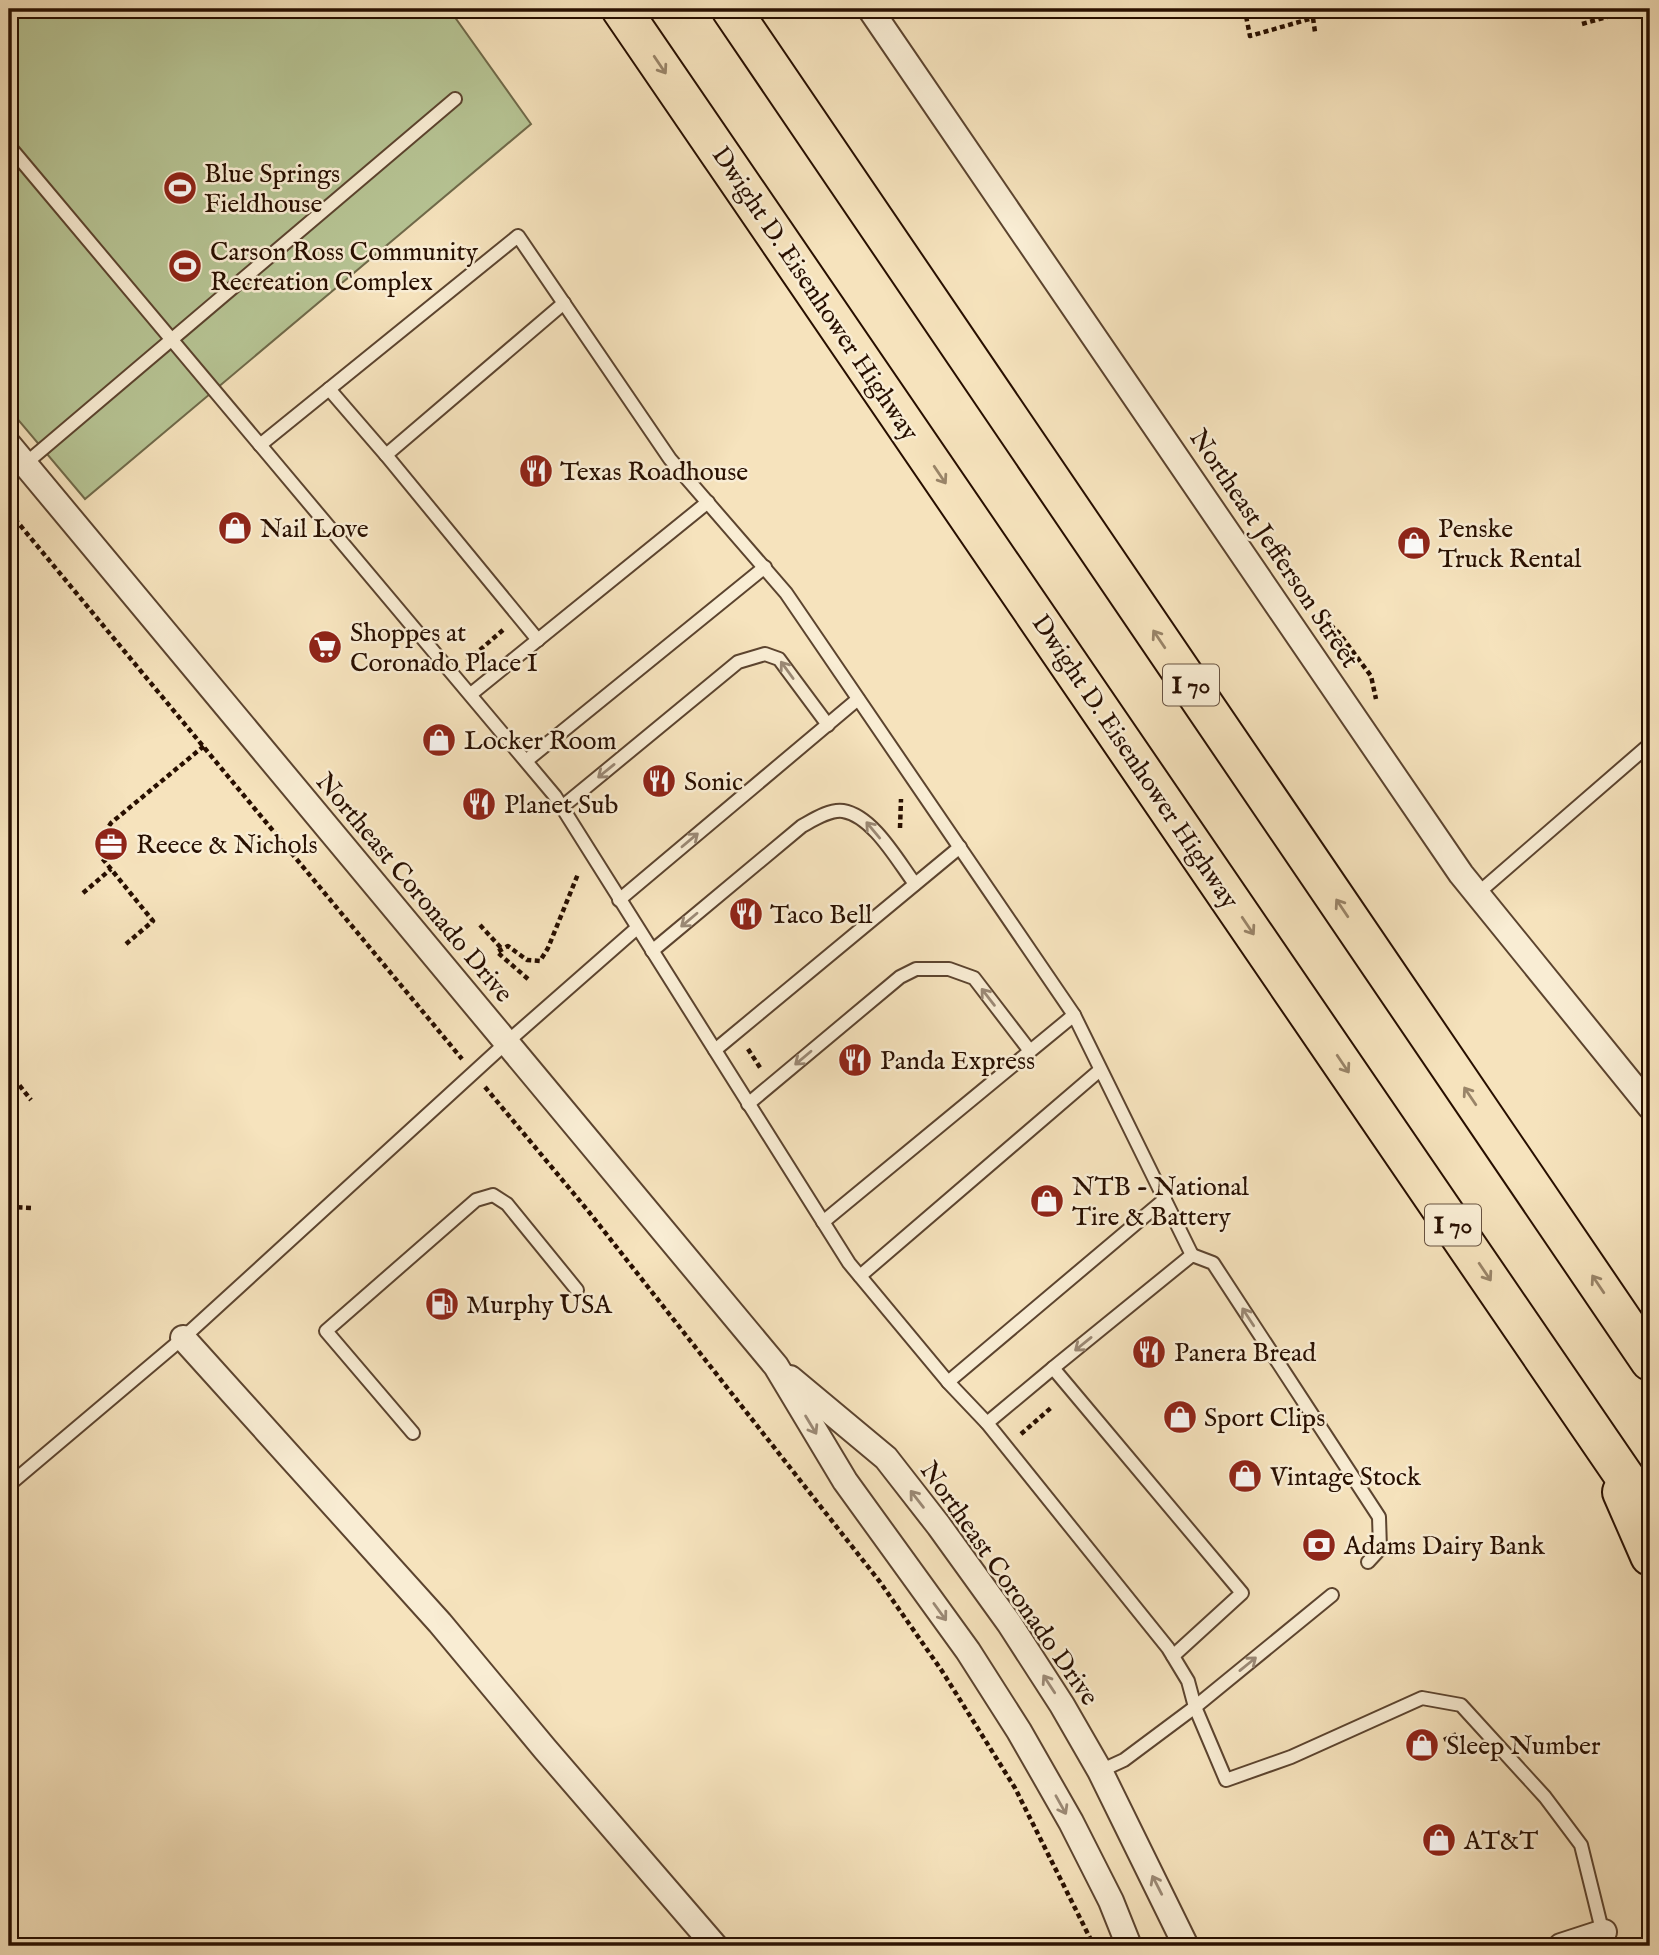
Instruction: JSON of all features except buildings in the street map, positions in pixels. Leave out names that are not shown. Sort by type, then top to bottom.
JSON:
[{"type":"highway","name":"Dwight D. Eisenhower Highway","points":[[621,9],[1650,1514]]},
{"type":"highway","name":"I 70","points":[[731,9],[1640,1342],[1650,1361]]},
{"type":"highway","points":[[1601,1442],[1650,1556]]},
{"type":"street","name":"Northeast Jefferson Street","points":[[870,9],[1453,863],[1650,1107]]},
{"type":"street","name":"Northeast Coronado Drive","points":[[9,445],[17,471],[506,1043],[776,1366],[845,1481],[968,1651],[1019,1731],[1071,1822],[1111,1901],[1129,1946]]},
{"type":"street","points":[[183,1338],[440,1623],[553,1759],[715,1946]]},
{"type":"street","name":"Northeast Coronado Drive","points":[[776,1366],[886,1458],[1009,1623],[1062,1704],[1100,1771],[1186,1946]]},
{"type":"street","points":[[1561,1946],[1605,1939]]},
{"type":"lane","points":[[17,471],[454,99]]},
{"type":"lane","points":[[9,146],[471,694],[562,807],[748,1104],[860,1276],[948,1382],[987,1423],[1173,1656],[1188,1681],[1195,1707],[1226,1780],[1291,1757],[1422,1698],[1461,1705],[1545,1797],[1581,1845],[1605,1939]]},
{"type":"lane","points":[[260,444],[518,236],[670,458],[786,593],[1074,1015],[1192,1255],[1213,1263],[1379,1517],[1380,1549],[1368,1562]]},
{"type":"lane","points":[[386,454],[564,303]]},
{"type":"lane","points":[[329,389],[386,454],[538,640]]},
{"type":"lane","points":[[471,694],[708,502]]},
{"type":"lane","points":[[526,761],[765,568]]},
{"type":"lane","points":[[562,807],[738,662],[765,654],[779,659],[828,725]]},
{"type":"lane","points":[[619,900],[858,699]]},
{"type":"lane","points":[[1477,894],[1650,744]]},
{"type":"lane","points":[[652,951],[802,826],[819,816],[841,810],[866,821],[915,884]]},
{"type":"lane","points":[[715,1050],[960,846]]},
{"type":"lane","points":[[9,1485],[183,1338],[506,1043],[637,928]]},
{"type":"lane","points":[[748,1104],[900,977],[916,969],[949,969],[974,978],[1030,1051]]},
{"type":"lane","points":[[823,1222],[1074,1015]]},
{"type":"lane","points":[[860,1276],[1100,1070]]},
{"type":"lane","points":[[413,1433],[327,1331],[476,1200],[493,1195],[507,1204],[577,1290]]},
{"type":"lane","points":[[948,1382],[1165,1199]]},
{"type":"lane","points":[[987,1423],[1192,1255]]},
{"type":"lane","points":[[1053,1368],[1242,1593],[1173,1656]]},
{"type":"lane","points":[[1100,1771],[1124,1759],[1195,1707],[1332,1595]]},
{"type":"path","points":[[1222,9],[1246,16],[1250,36],[1313,18]]},
{"type":"path","points":[[1314,9],[1315,32]]},
{"type":"path","points":[[1582,24],[1621,13],[1626,9]]},
{"type":"path","points":[[10,513],[431,1022]]},
{"type":"path","points":[[1314,608],[1339,633],[1371,676],[1378,711]]},
{"type":"path","points":[[464,664],[503,630]]},
{"type":"path","points":[[126,944],[153,921],[102,858],[97,845],[107,829],[204,746]]},
{"type":"path","points":[[899,839],[901,800]]},
{"type":"path","points":[[83,893],[111,869]]},
{"type":"path","points":[[528,979],[497,952],[508,946],[527,960],[540,961],[548,948],[578,874]]},
{"type":"path","points":[[480,925],[502,949]]},
{"type":"path","points":[[9,1072],[31,1100]]},
{"type":"path","points":[[520,1130],[589,1212],[880,1582],[942,1671],[1015,1788],[1094,1946]]},
{"type":"path","points":[[9,1207],[34,1208]]},
{"type":"path","points":[[1019,1436],[1052,1407]]},
{"type":"path","points":[[1444,1740],[1465,1730]]},
{"type":"green space","name":"Carson Ross Community Recreation Complex","points":[[9,9],[449,9],[531,124],[85,499],[9,409]]},
{"type":"place","name":"Blue Springs Fieldhouse","points":[[180,188]]},
{"type":"place","name":"Carson Ross Community Recreation Complex","points":[[185,266]]},
{"type":"place","name":"Texas Roadhouse","points":[[536,471]]},
{"type":"place","name":"Nail Love","points":[[235,528]]},
{"type":"place","name":"Penske Truck Rental","points":[[1414,543]]},
{"type":"place","name":"Shoppes at Coronado Place I","points":[[325,647]]},
{"type":"place","name":"Locker Room","points":[[439,740]]},
{"type":"place","name":"Sonic","points":[[659,781]]},
{"type":"place","name":"Planet Sub","points":[[479,804]]},
{"type":"place","name":"Reece & Nichols","points":[[111,844]]},
{"type":"place","name":"Taco Bell","points":[[746,914]]},
{"type":"place","name":"Panda Express","points":[[855,1060]]},
{"type":"place","name":"NTB - National Tire & Battery","points":[[1047,1201]]},
{"type":"place","name":"Murphy USA","points":[[442,1304]]},
{"type":"place","name":"Panera Bread","points":[[1149,1352]]},
{"type":"place","name":"Sport Clips","points":[[1180,1417]]},
{"type":"place","name":"Vintage Stock","points":[[1245,1476]]},
{"type":"place","name":"Adams Dairy Bank","points":[[1319,1545]]},
{"type":"place","name":"Sleep Number","points":[[1422,1745]]},
{"type":"place","name":"AT&T","points":[[1439,1840]]}]
